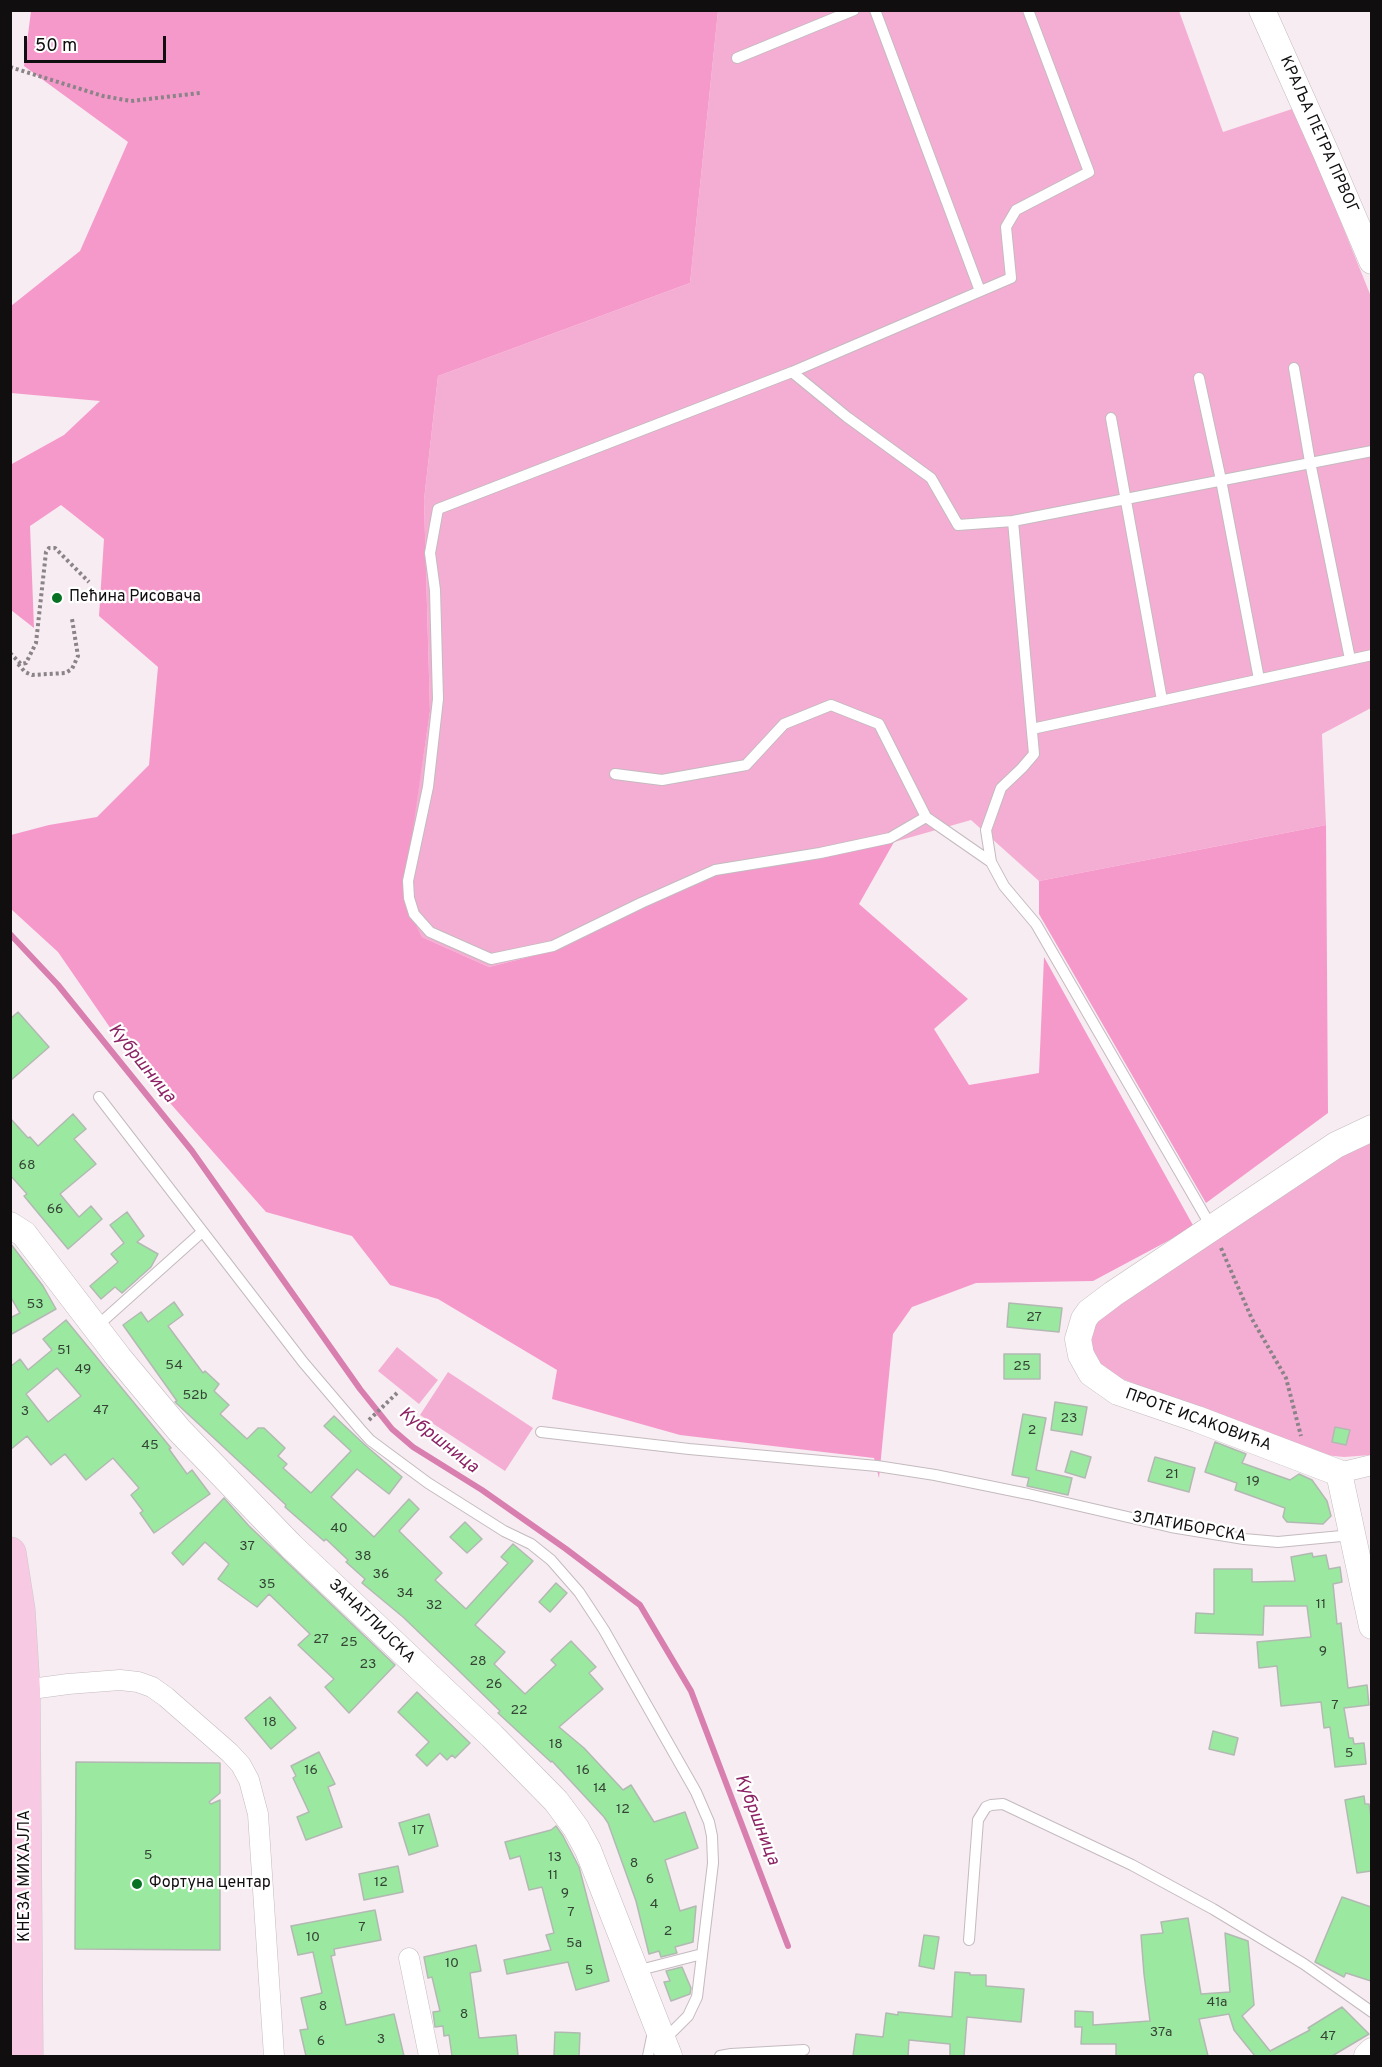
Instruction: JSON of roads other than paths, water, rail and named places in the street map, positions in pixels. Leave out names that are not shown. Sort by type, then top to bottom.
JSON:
[{"type":"main road","name":"КНЕЗА МИХАЈЛА","points":[[10,1553],[19,1610],[24,1690],[21,1887],[27,2056]]},
{"type":"street","name":"КРАЉА ПЕТРА ПРВОГ","points":[[1262,10],[1371,261]]},
{"type":"street","name":"ПРОТЕ ИСАКОВИЋА","points":[[1339,1473],[1197,1419],[1118,1392],[1091,1373],[1080,1355],[1078,1340],[1084,1318],[1089,1312],[1336,1145],[1371,1128]]},
{"type":"street","name":"ЗАНАТЛИЈСКА","points":[[10,1225],[24,1234],[138,1380],[190,1442],[291,1546],[492,1736],[555,1801],[576,1828],[588,1850],[636,1971],[659,2044]]},
{"type":"street","points":[[1371,1465],[1339,1473],[1371,1626]]},
{"type":"street","points":[[24,1690],[89,1682],[120,1680],[138,1682],[152,1687],[166,1697],[241,1765],[249,1780],[258,1814],[274,2056]]},
{"type":"street","points":[[409,1958],[429,2056]]},
{"type":"street","points":[[1368,2056],[1371,2051]]},
{"type":"lane","points":[[737,58],[854,10]]},
{"type":"lane","points":[[875,10],[980,291]]},
{"type":"lane","points":[[927,817],[890,838],[820,853],[715,870],[553,946],[491,959],[430,932],[414,914],[409,898],[408,881],[428,787],[438,699],[435,590],[430,553],[438,509],[792,372],[1011,278],[1006,227],[1016,210],[1089,172],[1028,10]]},
{"type":"lane","points":[[1294,368],[1310,462],[1350,659]]},
{"type":"lane","points":[[792,372],[847,417],[931,478],[958,525],[1013,521],[1371,451]]},
{"type":"lane","points":[[1199,378],[1221,480],[1258,679]]},
{"type":"lane","points":[[1112,418],[1162,700]]},
{"type":"lane","points":[[1013,521],[1034,754],[1001,788],[986,830],[991,862],[1004,886],[1036,924],[1212,1228]]},
{"type":"lane","points":[[1032,729],[1371,655]]},
{"type":"lane","points":[[615,774],[662,780],[746,765],[784,724],[831,705],[879,724],[927,817],[991,862]]},
{"type":"lane","points":[[99,1097],[327,1392],[370,1440],[428,1483],[531,1544],[551,1560],[579,1592],[604,1629],[696,1792],[709,1822],[713,1863],[697,1997],[688,2016],[659,2044]]},
{"type":"lane","points":[[96,1327],[202,1232]]},
{"type":"lane","name":"ЗЛАТИБОРСКА","points":[[541,1432],[689,1449],[877,1466],[1028,1494],[1171,1527],[1244,1539],[1278,1542],[1352,1535]]},
{"type":"lane","points":[[969,1940],[978,1820],[986,1807],[1003,1804],[1132,1865],[1213,1909],[1304,1964],[1371,2012]]},
{"type":"lane","points":[[636,1971],[702,1954]]},
{"type":"lane","points":[[720,2056],[804,2050]]},
{"type":"waterway","name":"Кубршница","points":[[10,934],[58,985],[192,1151],[360,1389],[392,1429],[413,1447],[482,1490],[566,1549],[640,1605],[691,1691],[788,1946]]},
{"type":"place","name":"Пећина Рисовача","points":[[57,598]]},
{"type":"place","name":"Фортуна центар","points":[[137,1884]]}]
